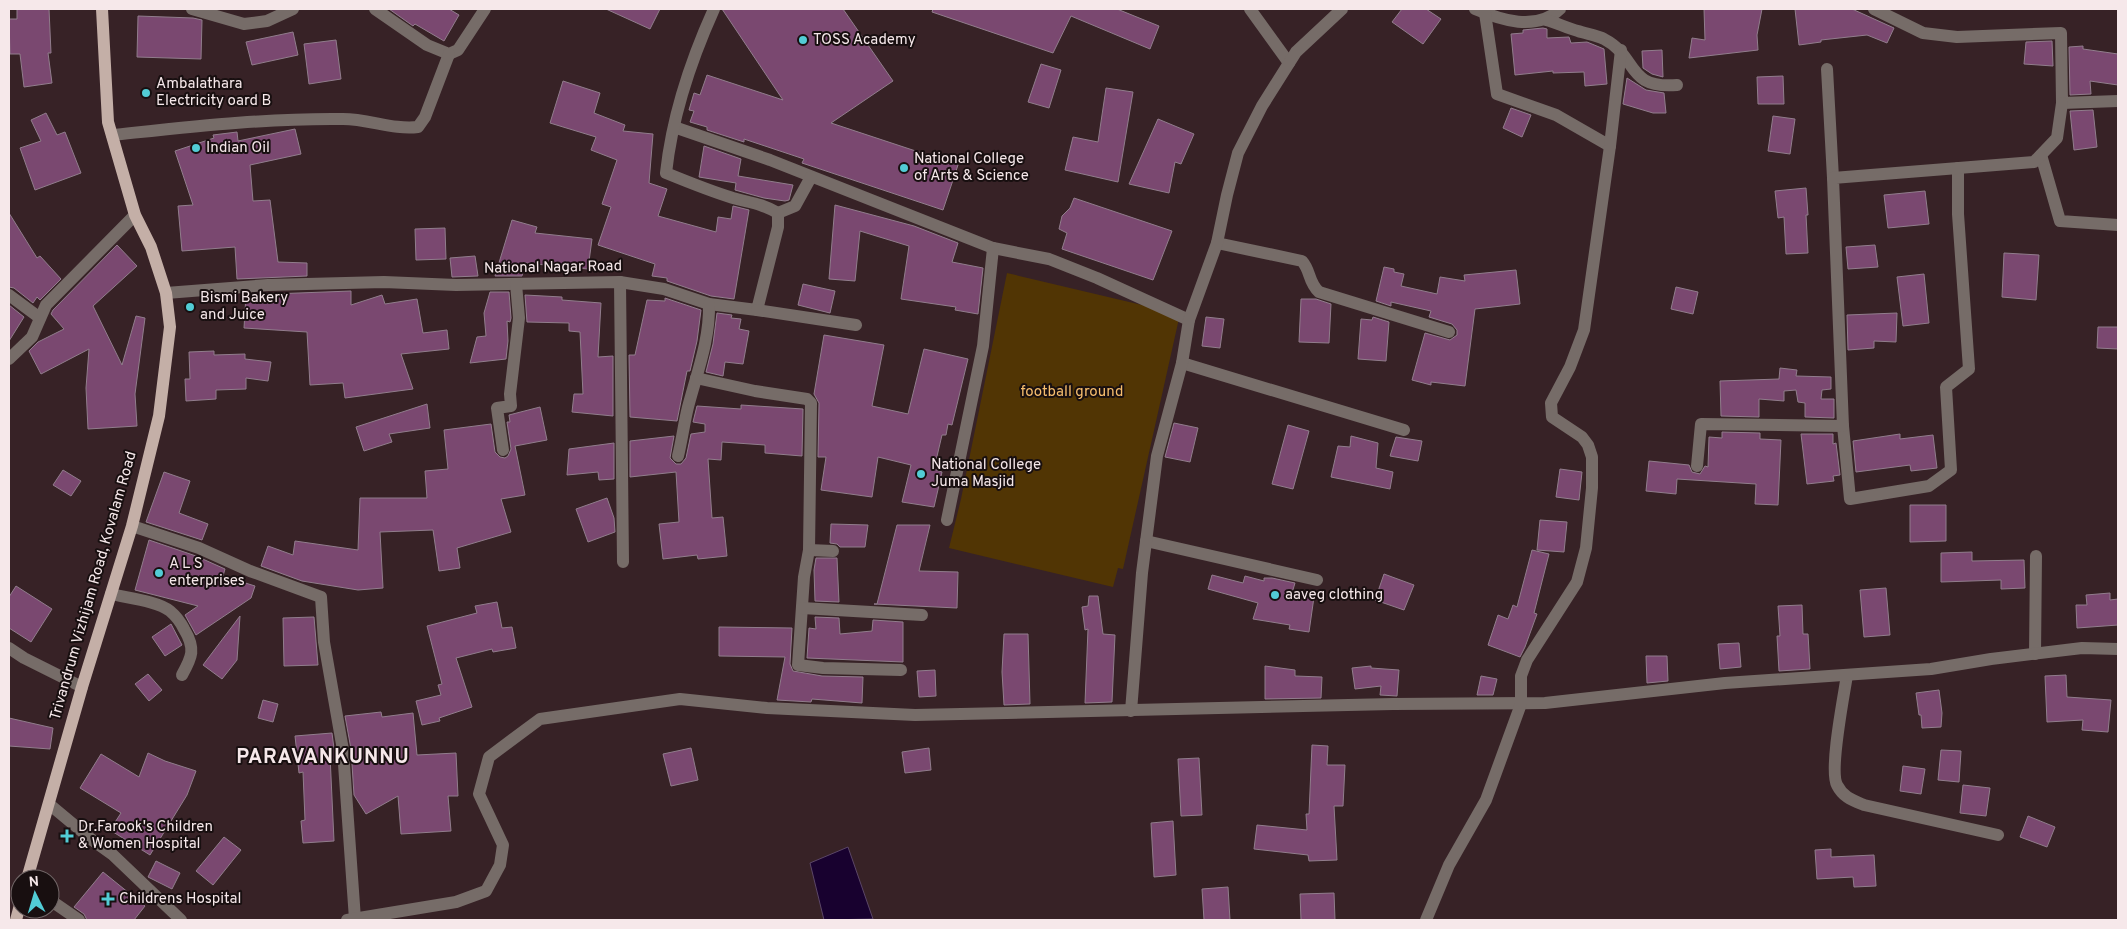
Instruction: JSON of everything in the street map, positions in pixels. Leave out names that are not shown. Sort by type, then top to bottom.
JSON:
[{"type":"main road","name":"Trivandrum Vizhijam Road, Kovalam Road","points":[[30,869],[82,687],[132,526],[159,416],[170,327],[166,293],[151,247],[135,215],[108,122],[102,9]]},
{"type":"street","points":[[192,9],[244,24],[267,21],[293,9]]},
{"type":"street","points":[[375,9],[428,45],[449,54]]},
{"type":"street","points":[[112,135],[262,120],[346,118],[405,128],[418,127],[425,117],[449,54],[458,50],[485,9]]},
{"type":"street","points":[[714,9],[698,44],[674,127],[666,173],[711,191],[759,203],[778,213]]},
{"type":"street","points":[[1250,9],[1289,63]]},
{"type":"street","points":[[1131,711],[1146,541],[1157,456],[1182,363],[1188,320],[1217,243],[1238,153],[1262,106],[1296,52],[1342,9]]},
{"type":"street","points":[[1546,20],[1560,9]]},
{"type":"street","points":[[1833,178],[2034,162],[2057,138],[2062,103],[2061,33],[1957,37],[1923,34],[1874,9]]},
{"type":"street","points":[[1480,11],[1501,20],[1528,22],[1546,20],[1604,38],[1621,50],[1643,81],[1662,86],[1677,86]]},
{"type":"street","points":[[1480,11],[1497,94],[1556,115],[1610,146]]},
{"type":"street","points":[[1426,920],[1449,866],[1486,800],[1520,704],[1521,676],[1527,660],[1577,582],[1586,548],[1592,488],[1592,457],[1582,437],[1552,418],[1550,408],[1554,394],[1570,367],[1584,330],[1610,146],[1621,50]]},
{"type":"street","points":[[1827,69],[1843,426],[1850,499],[1929,486],[1951,470],[1946,387],[1969,369],[1958,214],[1958,168]]},
{"type":"street","points":[[2062,103],[2118,101]]},
{"type":"street","points":[[674,127],[770,160],[993,248],[1049,259],[1097,278],[1188,320]]},
{"type":"street","points":[[2041,155],[2060,221],[2118,225]]},
{"type":"street","points":[[778,213],[795,206],[811,177]]},
{"type":"street","points":[[757,310],[778,227],[778,213]]},
{"type":"street","points":[[9,359],[32,337],[46,305],[135,215]]},
{"type":"street","points":[[1217,243],[1302,261],[1306,266],[1312,286],[1319,292],[1449,332]]},
{"type":"street","points":[[947,520],[984,346],[993,248]]},
{"type":"street","name":"National Nagar Road","points":[[166,293],[268,285],[384,282],[456,285],[620,282],[664,289],[709,304],[856,325]]},
{"type":"street","points":[[620,282],[623,562]]},
{"type":"street","points":[[503,450],[496,408],[511,406],[510,394],[519,318],[516,284]]},
{"type":"street","points":[[9,295],[40,318]]},
{"type":"street","points":[[678,456],[705,344],[709,304]]},
{"type":"street","points":[[1182,363],[1404,430]]},
{"type":"street","points":[[696,378],[755,391],[807,399],[812,403],[809,550],[798,665],[823,668],[902,670]]},
{"type":"street","points":[[1698,466],[1701,424],[1843,426]]},
{"type":"street","points":[[132,526],[199,548],[250,571],[321,596],[324,642],[344,750],[351,920],[456,902],[486,891],[500,865],[503,845],[479,794],[489,757],[540,719],[680,699],[767,708],[915,715],[1392,704],[1545,703],[1725,683],[1930,669],[2082,648],[2118,649]]},
{"type":"street","points":[[1146,541],[1317,580]]},
{"type":"street","points":[[809,550],[833,551]]},
{"type":"street","points":[[2035,654],[2036,556]]},
{"type":"street","points":[[111,594],[152,603],[170,610],[191,640],[191,658],[182,675]]},
{"type":"street","points":[[802,608],[922,615]]},
{"type":"street","points":[[9,648],[24,658],[82,687]]},
{"type":"street","points":[[1847,675],[1834,767],[1836,784],[1846,798],[1864,805],[1998,835]]},
{"type":"street","points":[[49,804],[90,839],[112,854],[181,920]]},
{"type":"street","points":[[60,907],[79,920]]},
{"type":"green space","name":"football ground","points":[[1007,273],[1180,314],[1123,569],[1118,568],[1113,587],[949,548],[961,499]]},
{"type":"shaded area","points":[[848,847],[873,919],[824,920],[810,863]]},
{"type":"building","points":[[17,9],[49,9],[51,53],[48,53],[52,83],[24,87],[20,54],[10,54],[9,19],[17,19]]},
{"type":"building","points":[[389,9],[449,9],[459,15],[444,41],[415,24],[413,26]]},
{"type":"building","points":[[606,9],[660,9],[650,29]]},
{"type":"building","points":[[722,9],[843,9],[893,81],[831,123],[958,165],[943,210],[802,163],[804,159],[744,139],[744,142],[707,130],[707,127],[690,122],[694,111],[689,110],[694,93],[700,95],[707,75],[783,100]]},
{"type":"building","points":[[933,9],[1117,9],[1159,26],[1150,49],[1071,16],[1053,53],[932,12]]},
{"type":"building","points":[[1402,9],[1426,9],[1441,19],[1423,44],[1392,22]]},
{"type":"building","points":[[1704,9],[1762,9],[1757,35],[1758,50],[1689,58],[1692,38],[1705,40]]},
{"type":"building","points":[[1795,9],[1852,9],[1894,28],[1887,43],[1867,35],[1821,40],[1821,42],[1799,45]]},
{"type":"building","points":[[138,16],[202,20],[201,59],[137,57]]},
{"type":"building","points":[[1547,29],[1547,38],[1569,37],[1571,43],[1587,42],[1604,49],[1607,84],[1585,86],[1584,72],[1553,73],[1553,71],[1515,75],[1511,34],[1523,33],[1523,30]]},
{"type":"building","points":[[293,32],[298,55],[252,65],[246,42]]},
{"type":"building","points":[[336,40],[341,79],[309,84],[304,44]]},
{"type":"building","points":[[2052,41],[2053,66],[2024,64],[2026,42]]},
{"type":"building","points":[[2083,46],[2083,49],[2118,54],[2118,85],[2090,81],[2091,94],[2070,95],[2069,47]]},
{"type":"building","points":[[1662,50],[1663,77],[1652,74],[1643,68],[1642,51]]},
{"type":"building","points":[[1041,64],[1061,70],[1049,108],[1028,102]]},
{"type":"building","points":[[1783,76],[1784,104],[1758,104],[1757,77]]},
{"type":"building","points":[[1627,78],[1646,90],[1664,93],[1666,113],[1653,113],[1623,104]]},
{"type":"building","points":[[563,81],[600,93],[594,113],[625,125],[623,131],[653,134],[649,183],[667,189],[658,216],[716,232],[718,217],[731,219],[733,206],[749,210],[734,299],[711,296],[667,281],[667,278],[652,276],[655,264],[598,245],[611,207],[602,204],[617,160],[591,150],[596,137],[550,123]]},
{"type":"building","points":[[1106,88],[1133,92],[1118,182],[1065,170],[1073,137],[1098,142]]},
{"type":"building","points":[[1511,108],[1531,115],[1522,137],[1503,128]]},
{"type":"building","points":[[2093,110],[2097,147],[2074,150],[2070,111]]},
{"type":"building","points":[[46,113],[57,135],[65,132],[81,173],[35,190],[20,148],[41,141],[31,120]]},
{"type":"building","points":[[1773,116],[1795,119],[1790,154],[1768,151]]},
{"type":"building","points":[[1158,119],[1194,134],[1181,164],[1175,162],[1169,193],[1129,184]]},
{"type":"building","points":[[295,129],[301,154],[250,165],[253,201],[270,200],[278,262],[307,263],[307,276],[237,279],[235,247],[182,251],[178,206],[193,205],[175,151],[214,138],[213,135],[237,132],[238,141]]},
{"type":"building","points":[[704,146],[741,159],[738,176],[793,185],[789,200],[764,198],[735,190],[736,183],[699,177]]},
{"type":"building","points":[[1806,188],[1808,253],[1786,254],[1784,217],[1778,218],[1775,191]]},
{"type":"building","points":[[1925,191],[1929,224],[1888,228],[1884,195]]},
{"type":"building","points":[[1074,198],[1172,231],[1153,280],[1062,249],[1067,233],[1059,229],[1062,216],[1070,208]]},
{"type":"building","points":[[835,205],[914,226],[958,243],[952,262],[983,268],[978,314],[955,310],[956,307],[901,299],[909,246],[860,231],[855,281],[829,279]]},
{"type":"building","points":[[9,213],[37,258],[40,256],[61,279],[40,300],[37,297],[33,303],[14,288],[9,287]]},
{"type":"building","points":[[512,220],[537,227],[535,233],[592,239],[588,269],[525,263],[522,276],[495,276]]},
{"type":"building","points":[[445,228],[446,259],[416,260],[415,229]]},
{"type":"building","points":[[117,245],[137,266],[93,306],[122,365],[136,316],[145,318],[135,394],[137,426],[88,429],[86,388],[89,349],[41,374],[29,351],[38,342],[64,329],[51,314],[53,310]]},
{"type":"building","points":[[1875,245],[1878,267],[1848,269],[1846,247]]},
{"type":"building","points":[[2004,253],[2039,255],[2036,300],[2002,297]]},
{"type":"building","points":[[475,256],[478,276],[452,277],[450,258]]},
{"type":"building","points":[[1384,267],[1404,274],[1401,286],[1437,294],[1440,277],[1465,281],[1464,275],[1516,270],[1520,304],[1475,309],[1465,386],[1431,382],[1431,385],[1412,380],[1425,333],[1450,340],[1457,335],[1457,330],[1452,324],[1429,317],[1431,311],[1391,302],[1391,306],[1376,301]]},
{"type":"building","points":[[1924,274],[1929,323],[1903,326],[1897,277]]},
{"type":"building","points":[[803,284],[835,291],[830,313],[798,305]]},
{"type":"building","points":[[1676,287],[1698,292],[1693,314],[1671,309]]},
{"type":"building","points":[[351,291],[351,305],[382,295],[385,304],[417,299],[423,333],[447,330],[449,349],[401,354],[413,389],[345,398],[343,383],[310,385],[307,332],[244,328],[246,295]]},
{"type":"building","points":[[490,292],[509,292],[511,318],[510,322],[507,321],[508,341],[506,359],[470,363],[477,337],[486,336],[484,313]]},
{"type":"building","points":[[525,295],[562,297],[562,300],[601,303],[598,357],[613,356],[613,416],[572,412],[574,394],[583,394],[580,332],[569,331],[569,323],[527,322]]},
{"type":"building","points":[[665,298],[701,310],[697,341],[690,371],[687,371],[677,421],[630,417],[629,355],[635,355],[647,300],[665,301]]},
{"type":"building","points":[[1301,299],[1316,299],[1331,304],[1329,343],[1299,342]]},
{"type":"building","points":[[9,305],[24,317],[9,341]]},
{"type":"building","points":[[717,313],[732,315],[731,318],[741,319],[739,329],[749,331],[743,364],[725,362],[723,376],[706,372],[713,344]]},
{"type":"building","points":[[1897,313],[1896,342],[1874,341],[1874,348],[1848,350],[1847,315]]},
{"type":"building","points":[[1206,317],[1224,319],[1220,348],[1202,346]]},
{"type":"building","points":[[1373,317],[1389,322],[1386,361],[1358,359],[1361,319],[1372,320]]},
{"type":"building","points":[[2098,327],[2118,327],[2118,349],[2097,348]]},
{"type":"building","points":[[824,335],[884,345],[872,406],[908,414],[924,349],[968,359],[952,425],[948,424],[946,435],[942,435],[934,469],[942,472],[934,507],[902,502],[911,465],[878,457],[872,497],[821,490],[826,457],[818,457],[819,403],[814,394]]},
{"type":"building","points":[[214,351],[214,355],[245,354],[245,359],[271,362],[268,381],[246,378],[246,389],[216,390],[216,399],[186,401],[185,379],[190,379],[189,352]]},
{"type":"building","points":[[1780,368],[1797,370],[1796,376],[1831,377],[1831,389],[1822,390],[1821,399],[1834,399],[1834,418],[1805,417],[1805,403],[1798,402],[1796,390],[1784,391],[1784,401],[1759,399],[1759,417],[1721,416],[1720,381],[1779,379]]},
{"type":"building","points":[[427,404],[430,428],[389,434],[392,442],[364,451],[356,427]]},
{"type":"building","points":[[741,405],[803,409],[802,456],[765,453],[765,445],[722,442],[721,460],[708,459],[712,518],[723,517],[727,556],[698,559],[697,555],[663,559],[659,524],[679,522],[676,472],[630,477],[630,441],[674,436],[670,458],[676,464],[681,464],[686,458],[691,434],[705,432],[705,424],[693,422],[697,406],[741,409]]},
{"type":"building","points":[[540,407],[547,440],[515,446],[525,495],[501,499],[511,532],[457,548],[460,568],[439,571],[433,530],[380,532],[383,588],[358,590],[302,581],[261,566],[268,546],[293,555],[295,541],[358,550],[360,498],[427,498],[425,471],[448,469],[444,430],[491,424],[495,452],[500,457],[505,458],[511,449],[507,422],[510,422],[509,415]]},
{"type":"building","points":[[1174,423],[1198,428],[1190,462],[1165,457]]},
{"type":"building","points":[[1288,425],[1309,431],[1293,489],[1272,484]]},
{"type":"building","points":[[1722,432],[1760,433],[1760,439],[1781,440],[1778,505],[1755,504],[1756,484],[1677,479],[1676,494],[1646,491],[1649,461],[1689,465],[1692,472],[1700,474],[1705,466],[1708,467],[1709,437],[1722,438]]},
{"type":"building","points":[[1801,434],[1833,434],[1833,444],[1836,443],[1840,475],[1833,476],[1834,481],[1807,484]]},
{"type":"building","points":[[1900,434],[1900,439],[1933,435],[1937,468],[1911,471],[1910,465],[1856,472],[1853,441]]},
{"type":"building","points":[[1351,436],[1378,443],[1376,468],[1393,472],[1390,489],[1331,477],[1338,446],[1350,447]]},
{"type":"building","points":[[1396,437],[1422,441],[1418,461],[1390,456]]},
{"type":"building","points":[[614,443],[614,479],[599,480],[598,472],[567,475],[569,449]]},
{"type":"building","points":[[1560,469],[1582,472],[1579,500],[1556,497]]},
{"type":"building","points":[[63,470],[81,481],[71,496],[53,485]]},
{"type":"building","points":[[164,472],[190,481],[179,513],[208,524],[202,540],[146,522]]},
{"type":"building","points":[[607,498],[614,518],[615,532],[588,542],[576,509]]},
{"type":"building","points":[[1910,505],[1946,505],[1946,541],[1910,542]]},
{"type":"building","points":[[1540,520],[1567,522],[1564,552],[1537,550]]},
{"type":"building","points":[[831,524],[868,525],[865,547],[840,547],[837,544],[830,543]]},
{"type":"building","points":[[897,525],[930,525],[919,571],[958,572],[957,608],[874,604],[877,604]]},
{"type":"building","points":[[149,540],[196,556],[225,569],[223,576],[255,586],[251,598],[196,635],[185,615],[198,606],[135,590]]},
{"type":"building","points":[[1532,550],[1549,554],[1534,613],[1537,614],[1520,657],[1488,645],[1498,615],[1508,619],[1513,605],[1517,607]]},
{"type":"building","points":[[1972,552],[1972,561],[2024,560],[2025,588],[2001,589],[2001,580],[1941,582],[1941,553]]},
{"type":"building","points":[[816,558],[837,558],[839,602],[815,601],[814,570]]},
{"type":"building","points":[[1384,574],[1414,585],[1404,610],[1375,600]]},
{"type":"building","points":[[1212,575],[1243,583],[1245,576],[1264,581],[1264,578],[1272,578],[1295,583],[1292,593],[1314,597],[1309,632],[1289,629],[1290,625],[1253,619],[1258,603],[1208,589]]},
{"type":"building","points":[[16,586],[52,609],[31,642],[9,628],[9,597]]},
{"type":"building","points":[[1886,588],[1890,635],[1864,637],[1860,590]]},
{"type":"building","points":[[2110,593],[2110,600],[2118,599],[2118,625],[2077,628],[2076,605],[2087,605],[2086,595]]},
{"type":"building","points":[[1089,596],[1098,596],[1103,634],[1115,635],[1112,702],[1085,703],[1088,629],[1085,630],[1082,607],[1088,606]]},
{"type":"building","points":[[497,602],[502,628],[512,627],[516,648],[493,652],[492,649],[456,658],[472,707],[439,718],[440,721],[422,725],[416,701],[441,695],[438,685],[442,684],[427,626],[477,613],[475,606]]},
{"type":"building","points":[[1802,605],[1803,634],[1808,634],[1810,669],[1779,671],[1777,636],[1780,636],[1778,606]]},
{"type":"building","points":[[240,616],[237,660],[222,679],[203,665]]},
{"type":"building","points":[[314,617],[318,665],[284,666],[283,618]]},
{"type":"building","points":[[815,617],[839,618],[840,634],[872,631],[873,620],[903,622],[903,662],[807,658],[809,628],[816,629]]},
{"type":"building","points":[[171,624],[182,645],[165,656],[152,637]]},
{"type":"building","points":[[719,627],[792,628],[790,664],[793,671],[822,676],[863,677],[862,703],[812,699],[811,702],[777,700],[785,657],[719,656]]},
{"type":"building","points":[[1004,634],[1028,634],[1030,704],[1004,705],[1002,672]]},
{"type":"building","points":[[1739,643],[1741,667],[1720,669],[1718,644]]},
{"type":"building","points":[[1646,656],[1667,656],[1668,681],[1647,683]]},
{"type":"building","points":[[1265,666],[1295,670],[1295,676],[1322,677],[1321,698],[1265,699]]},
{"type":"building","points":[[1371,666],[1371,668],[1399,670],[1397,696],[1380,695],[1381,686],[1355,689],[1352,668]]},
{"type":"building","points":[[935,670],[936,696],[919,697],[917,671]]},
{"type":"building","points":[[148,674],[162,690],[149,701],[135,684]]},
{"type":"building","points":[[2066,675],[2067,697],[2111,700],[2108,732],[2082,730],[2083,720],[2047,722],[2045,676]]},
{"type":"building","points":[[1481,676],[1497,679],[1493,695],[1477,695]]},
{"type":"building","points":[[1939,690],[1942,713],[1941,727],[1922,728],[1916,693]]},
{"type":"building","points":[[263,700],[278,704],[273,722],[258,718]]},
{"type":"building","points":[[381,712],[382,717],[413,713],[417,755],[456,753],[458,796],[448,796],[451,831],[401,834],[398,796],[366,814],[354,795],[351,749],[345,716]]},
{"type":"building","points":[[9,718],[53,728],[50,749],[9,746]]},
{"type":"building","points":[[332,733],[336,764],[330,755],[334,841],[303,843],[301,821],[305,820],[303,772],[299,773],[295,736]]},
{"type":"building","points":[[1312,745],[1328,746],[1327,765],[1345,765],[1343,806],[1334,806],[1337,860],[1309,861],[1308,855],[1254,849],[1257,825],[1307,830],[1306,814],[1309,814]]},
{"type":"building","points":[[691,748],[698,780],[671,786],[663,754]]},
{"type":"building","points":[[929,748],[931,770],[905,773],[902,752]]},
{"type":"building","points":[[1941,750],[1961,751],[1959,782],[1938,780]]},
{"type":"building","points":[[148,753],[165,761],[196,771],[187,795],[150,855],[110,830],[121,813],[80,788],[101,754],[139,777]]},
{"type":"building","points":[[1199,758],[1202,815],[1181,816],[1178,759]]},
{"type":"building","points":[[1903,766],[1925,769],[1921,794],[1900,791]]},
{"type":"building","points":[[1963,785],[1990,788],[1986,816],[1960,813]]},
{"type":"building","points":[[2028,816],[2055,827],[2047,847],[2020,837]]},
{"type":"building","points":[[1173,821],[1176,875],[1154,877],[1151,823]]},
{"type":"building","points":[[224,837],[241,850],[213,885],[196,871]]},
{"type":"building","points":[[1831,849],[1831,857],[1874,855],[1876,886],[1854,887],[1853,877],[1817,879],[1815,850]]},
{"type":"building","points":[[156,861],[180,873],[172,889],[148,877]]},
{"type":"building","name":"Childrens Hospital","points":[[103,872],[145,906],[134,920],[87,920],[84,914],[74,907]]},
{"type":"building","points":[[1228,887],[1230,920],[1204,920],[1202,889]]},
{"type":"building","points":[[1334,893],[1335,920],[1301,920],[1300,894]]},
{"type":"place","name":"TOSS Academy","points":[[803,40]]},
{"type":"place","name":"Ambalathara Electricity oard B","points":[[146,93]]},
{"type":"place","name":"Indian Oil","points":[[196,148]]},
{"type":"place","name":"National College of Arts & Science","points":[[904,168]]},
{"type":"place","name":"Bismi Bakery and Juice","points":[[190,307]]},
{"type":"place","name":"National College Juma Masjid","points":[[921,474]]},
{"type":"place","name":"A L S enterprises","points":[[159,573]]},
{"type":"place","name":"aaveg clothing","points":[[1275,595]]},
{"type":"place","name":"Dr.Farook's Children & Women Hospital","points":[[67,836]]},
{"type":"place","name":"Childrens Hospital","points":[[108,899]]},
{"type":"district","name":"PARAVANKUNNU","points":[[323,758]]}]
